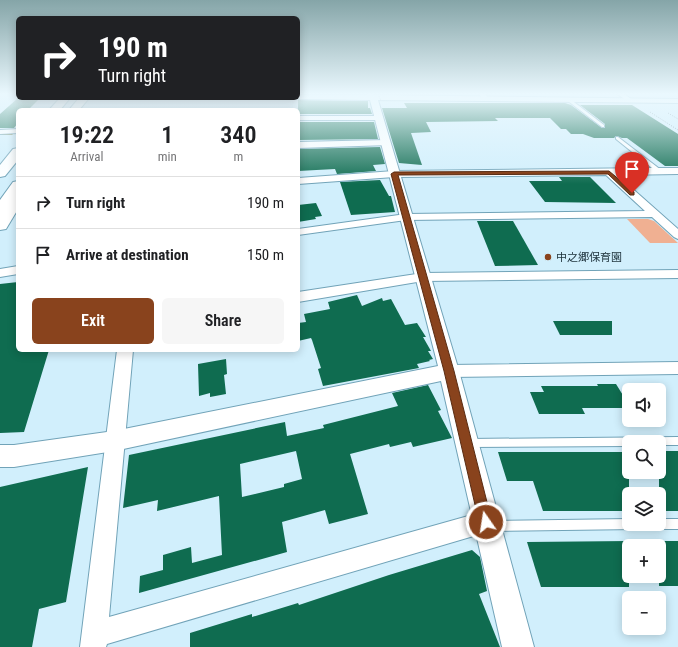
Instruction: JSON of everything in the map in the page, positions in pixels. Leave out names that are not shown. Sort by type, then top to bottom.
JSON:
[{"type":"highway","points":[[0,168],[16,149]]},
{"type":"highway","points":[[0,173],[16,154]]},
{"type":"highway","points":[[0,173],[16,161]]},
{"type":"highway","points":[[0,211],[16,188]]},
{"type":"highway","points":[[0,225],[16,200]]},
{"type":"street","points":[[381,124],[449,371],[486,524],[518,647]]},
{"type":"street","points":[[0,132],[16,131]]},
{"type":"street","points":[[300,145],[386,143]]},
{"type":"street","points":[[300,181],[394,174],[678,171]]},
{"type":"street","points":[[609,172],[678,235]]},
{"type":"street","points":[[300,232],[406,217],[655,214]]},
{"type":"street","points":[[0,273],[16,270]]},
{"type":"street","points":[[300,297],[423,277],[678,274]]},
{"type":"street","points":[[125,352],[114,441],[94,641],[486,524]]},
{"type":"street","points":[[0,456],[14,456],[114,441],[449,371],[678,368]]},
{"type":"lane","points":[[617,138],[659,171]]},
{"type":"lane","points":[[467,443],[678,441]]},
{"type":"lane","points":[[486,524],[622,524]]},
{"type":"lane","points":[[666,524],[678,524]]},
{"type":"path","points":[[669,124],[678,130]]},
{"type":"shaded area","points":[[627,219],[648,219],[654,221],[678,243],[650,243]]},
{"type":"building","points":[[0,124],[16,124],[14,128],[0,128]]},
{"type":"building","points":[[300,124],[375,124],[378,139],[300,140]]},
{"type":"building","points":[[387,124],[427,124],[431,132],[411,133],[422,165],[399,163]]},
{"type":"building","points":[[556,124],[597,124],[602,128],[605,128],[605,124],[662,124],[678,134],[678,166],[665,166],[627,138],[616,136],[614,138],[594,138],[583,134],[571,134],[566,129],[561,129]]},
{"type":"building","points":[[380,147],[385,164],[373,165],[376,171],[337,174],[335,169],[300,171],[300,149]]},
{"type":"building","points":[[559,177],[590,177],[616,203],[545,202],[529,181],[562,181]]},
{"type":"building","points":[[380,180],[389,196],[391,196],[395,212],[351,215],[340,182]]},
{"type":"building","points":[[316,203],[322,216],[315,217],[316,219],[300,222],[300,205]]},
{"type":"building","points":[[477,221],[513,221],[538,265],[495,266]]},
{"type":"building","points":[[16,282],[16,352],[48,352],[24,432],[0,433],[0,284]]},
{"type":"building","points":[[357,295],[362,306],[382,298],[383,301],[391,299],[405,325],[417,323],[426,337],[423,337],[431,351],[428,351],[433,359],[417,364],[419,368],[323,386],[318,369],[321,368],[311,338],[300,341],[300,323],[306,322],[304,314],[330,309],[328,302]]},
{"type":"building","points":[[553,321],[612,321],[612,335],[560,335]]},
{"type":"building","points":[[226,359],[227,374],[224,375],[226,394],[210,397],[210,393],[199,396],[198,364]]},
{"type":"building","points":[[597,384],[616,384],[622,394],[622,408],[582,408],[585,414],[539,414],[530,392],[544,392],[541,386],[598,386]]},
{"type":"building","points":[[428,385],[441,410],[438,411],[452,438],[413,447],[411,442],[390,447],[389,444],[350,454],[368,514],[329,524],[325,510],[282,522],[287,552],[139,593],[140,576],[163,570],[163,555],[191,547],[192,563],[222,555],[219,496],[157,511],[158,500],[123,508],[129,455],[285,422],[287,436],[324,428],[323,425],[398,406],[392,393]],"holes":[[[296,451],[302,479],[284,484],[284,487],[242,497],[240,464]]]},
{"type":"building","points":[[666,451],[678,451],[678,511],[666,511],[666,487],[659,487],[659,479],[666,479]]},
{"type":"building","points":[[498,452],[622,452],[622,479],[629,479],[629,487],[622,487],[622,511],[543,511],[533,481],[507,481]]},
{"type":"building","points":[[88,467],[66,602],[39,609],[32,647],[0,647],[0,487]]},
{"type":"building","points":[[622,541],[622,583],[629,583],[629,587],[541,587],[527,542]]},
{"type":"building","points":[[666,541],[678,541],[678,586],[659,586],[659,583],[666,583]]},
{"type":"building","points":[[472,550],[480,557],[487,591],[479,594],[500,647],[190,647],[190,633],[252,614],[252,617],[298,603],[299,605],[389,575]]},
{"type":"waterway","points":[[0,134],[12,134]]},
{"type":"place","name":"中之郷保育園","points":[[548,257]]},
{"type":"route","points":[[486,522],[449,371],[394,174],[609,172],[632,193]]}]
